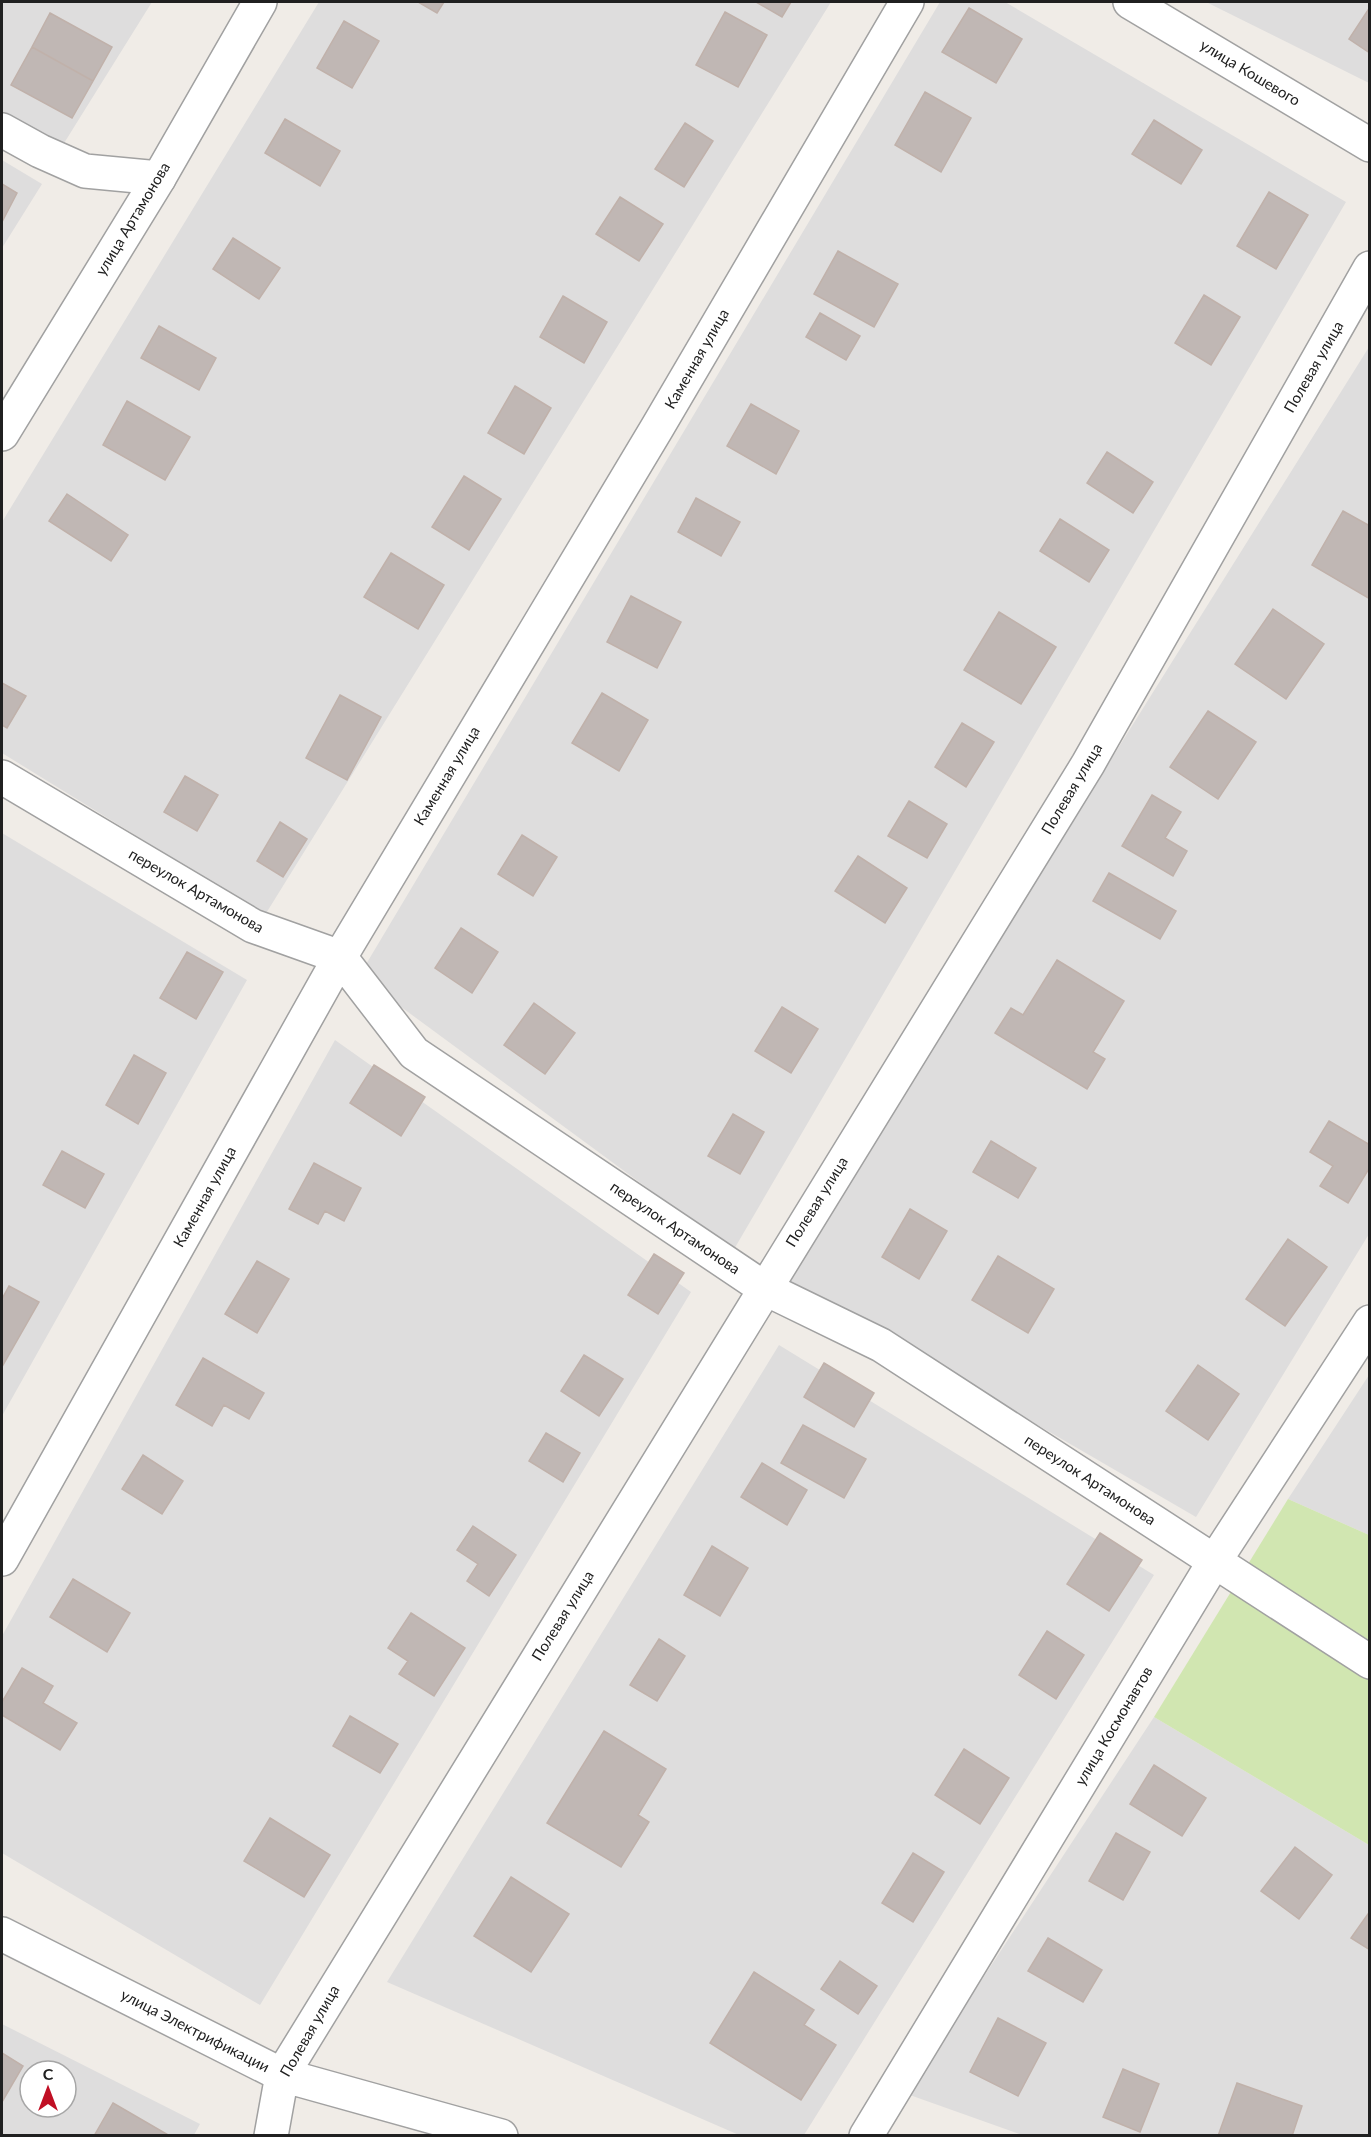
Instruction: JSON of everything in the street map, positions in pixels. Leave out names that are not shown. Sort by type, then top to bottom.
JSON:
[{"type":"street","name":"улица Артамонова","points":[[2,434],[159,178],[260,2]]},
{"type":"street","name":"Каменная улица","points":[[2,1559],[340,957],[657,428],[907,2]]},
{"type":"street","name":"улица Кошевого","points":[[1130,2],[1370,145]]},
{"type":"street","points":[[2,130],[40,151],[85,171],[159,178]]},
{"type":"street","name":"Полевая улица","points":[[271,2136],[282,2074],[1088,764],[1370,268]]},
{"type":"street","name":"переулок Артамонова","points":[[2,777],[253,926],[340,957],[414,1053],[764,1288],[881,1345],[1370,1662]]},
{"type":"street","name":"улица Космонавтов","points":[[866,2136],[1214,1562],[1370,1322]]},
{"type":"street","name":"улица Электрификации","points":[[2,1934],[282,2074],[501,2136]]},
{"type":"shaded area","points":[[2,2],[152,2],[61,148],[2,116]]},
{"type":"shaded area","points":[[319,2],[831,2],[265,915],[2,753],[2,522]]},
{"type":"shaded area","points":[[940,2],[1005,2],[1346,202],[733,1251],[359,976]]},
{"type":"shaded area","points":[[1206,2],[1369,2],[1369,83]]},
{"type":"shaded area","points":[[2,160],[42,184],[2,248]]},
{"type":"shaded area","points":[[1369,347],[1369,1234],[1196,1517],[786,1279]]},
{"type":"shaded area","points":[[2,833],[247,980],[2,1416]]},
{"type":"shaded area","points":[[335,1040],[691,1292],[260,2005],[2,1853],[2,1636]]},
{"type":"shaded area","points":[[779,1345],[1154,1575],[804,2135],[739,2135],[387,1982]]},
{"type":"shaded area","points":[[1369,1375],[1370,1535],[1288,1499]]},
{"type":"shaded area","points":[[1154,1717],[1369,1845],[1369,2135],[1022,2135],[907,2094]]},
{"type":"shaded area","points":[[2,2024],[71,2059],[18,2059],[18,2119],[78,2119],[78,2062],[200,2124],[194,2135],[2,2135]]},
{"type":"green space","points":[[1288,1499],[1369,1535],[1369,1845],[1154,1717]]},
{"type":"building","points":[[418,2],[444,2],[437,13]]},
{"type":"building","points":[[756,2],[791,2],[782,17]]},
{"type":"building","points":[[1370,7],[1370,53],[1349,39]]},
{"type":"building","points":[[969,8],[1022,39],[996,83],[942,52]]},
{"type":"building","points":[[725,12],[767,35],[738,87],[696,65]]},
{"type":"building","points":[[50,13],[112,47],[93,81],[32,47]]},
{"type":"building","points":[[344,21],[379,41],[352,88],[317,68]]},
{"type":"building","points":[[32,47],[93,81],[72,118],[11,85]]},
{"type":"building","points":[[925,92],[971,118],[941,172],[895,145]]},
{"type":"building","points":[[285,119],[340,151],[320,186],[265,153]]},
{"type":"building","points":[[1154,120],[1202,150],[1181,184],[1132,154]]},
{"type":"building","points":[[685,123],[713,141],[684,187],[655,169]]},
{"type":"building","points":[[2,184],[17,193],[2,222]]},
{"type":"building","points":[[1269,192],[1308,215],[1276,269],[1237,246]]},
{"type":"building","points":[[620,197],[663,224],[639,261],[596,234]]},
{"type":"building","points":[[233,238],[280,268],[259,299],[213,269]]},
{"type":"building","points":[[838,251],[898,284],[874,327],[814,294]]},
{"type":"building","points":[[1204,295],[1240,317],[1211,365],[1175,343]]},
{"type":"building","points":[[563,296],[607,322],[584,363],[540,337]]},
{"type":"building","points":[[820,313],[860,336],[846,360],[806,337]]},
{"type":"building","points":[[159,326],[216,358],[199,390],[141,358]]},
{"type":"building","points":[[515,386],[551,408],[524,454],[488,433]]},
{"type":"building","points":[[127,401],[190,437],[165,480],[103,445]]},
{"type":"building","points":[[751,404],[799,431],[776,474],[727,446]]},
{"type":"building","points":[[1107,452],[1153,482],[1133,513],[1087,483]]},
{"type":"building","points":[[464,476],[501,499],[469,550],[432,527]]},
{"type":"building","points":[[67,494],[128,535],[111,561],[49,521]]},
{"type":"building","points":[[696,498],[740,522],[721,556],[678,532]]},
{"type":"building","points":[[1343,511],[1370,526],[1370,599],[1312,565]]},
{"type":"building","points":[[1060,519],[1109,550],[1089,582],[1040,551]]},
{"type":"building","points":[[391,553],[444,585],[418,629],[364,597]]},
{"type":"building","points":[[631,596],[681,622],[657,668],[607,642]]},
{"type":"building","points":[[1273,609],[1324,644],[1286,699],[1235,664]]},
{"type":"building","points":[[999,612],[1056,647],[1021,704],[964,670]]},
{"type":"building","points":[[2,683],[26,696],[7,728],[2,725]]},
{"type":"building","points":[[602,693],[648,720],[619,771],[572,743]]},
{"type":"building","points":[[340,695],[381,717],[347,780],[306,758]]},
{"type":"building","points":[[1208,711],[1256,742],[1218,799],[1170,767]]},
{"type":"building","points":[[962,723],[994,742],[966,787],[935,767]]},
{"type":"building","points":[[185,776],[218,795],[197,831],[164,812]]},
{"type":"building","points":[[1152,795],[1181,812],[1165,838],[1187,851],[1173,876],[1122,846]]},
{"type":"building","points":[[909,801],[947,824],[927,858],[888,836]]},
{"type":"building","points":[[280,822],[307,839],[283,877],[257,861]]},
{"type":"building","points":[[522,835],[557,857],[533,896],[498,874]]},
{"type":"building","points":[[858,856],[907,888],[885,923],[835,891]]},
{"type":"building","points":[[1109,873],[1176,911],[1160,939],[1093,901]]},
{"type":"building","points":[[461,928],[498,952],[472,993],[435,968]]},
{"type":"building","points":[[187,952],[223,972],[196,1019],[160,998]]},
{"type":"building","points":[[1057,960],[1124,1001],[1093,1052],[1105,1059],[1087,1089],[995,1033],[1011,1008],[1023,1015]]},
{"type":"building","points":[[534,1003],[575,1033],[545,1074],[504,1045]]},
{"type":"building","points":[[782,1007],[818,1029],[791,1073],[755,1051]]},
{"type":"building","points":[[134,1055],[166,1073],[138,1124],[106,1105]]},
{"type":"building","points":[[374,1065],[425,1097],[401,1136],[350,1103]]},
{"type":"building","points":[[733,1114],[764,1132],[740,1174],[708,1156]]},
{"type":"building","points":[[1329,1121],[1370,1145],[1370,1167],[1348,1203],[1320,1186],[1333,1166],[1310,1152]]},
{"type":"building","points":[[991,1141],[1036,1168],[1018,1198],[973,1172]]},
{"type":"building","points":[[62,1151],[104,1174],[85,1208],[43,1185]]},
{"type":"building","points":[[314,1163],[361,1188],[344,1221],[325,1211],[318,1224],[289,1209]]},
{"type":"building","points":[[910,1209],[947,1231],[919,1279],[882,1257]]},
{"type":"building","points":[[1288,1239],[1327,1267],[1285,1326],[1246,1299]]},
{"type":"building","points":[[654,1254],[684,1273],[658,1314],[628,1295]]},
{"type":"building","points":[[998,1256],[1054,1289],[1028,1333],[972,1300]]},
{"type":"building","points":[[257,1261],[289,1279],[257,1333],[225,1314]]},
{"type":"building","points":[[9,1286],[39,1302],[3,1365],[2,1299]]},
{"type":"building","points":[[584,1355],[623,1379],[599,1416],[561,1391]]},
{"type":"building","points":[[203,1358],[264,1393],[249,1419],[224,1405],[212,1426],[176,1405]]},
{"type":"building","points":[[824,1363],[874,1393],[854,1427],[804,1397]]},
{"type":"building","points":[[1198,1365],[1239,1394],[1208,1440],[1166,1411]]},
{"type":"building","points":[[803,1425],[866,1459],[844,1498],[781,1463]]},
{"type":"building","points":[[546,1433],[580,1453],[563,1482],[529,1461]]},
{"type":"building","points":[[143,1455],[183,1481],[162,1514],[122,1489]]},
{"type":"building","points":[[762,1463],[807,1490],[787,1525],[741,1497]]},
{"type":"building","points":[[473,1526],[516,1555],[489,1596],[467,1581],[478,1564],[457,1550]]},
{"type":"building","points":[[1100,1533],[1142,1560],[1109,1611],[1067,1584]]},
{"type":"building","points":[[712,1546],[748,1568],[720,1616],[684,1595]]},
{"type":"building","points":[[73,1579],[130,1613],[107,1652],[50,1617]]},
{"type":"building","points":[[411,1613],[465,1648],[434,1696],[399,1674],[408,1661],[388,1648]]},
{"type":"building","points":[[1047,1631],[1084,1655],[1056,1699],[1019,1675]]},
{"type":"building","points":[[659,1639],[685,1656],[657,1701],[630,1685]]},
{"type":"building","points":[[22,1668],[53,1686],[43,1703],[77,1723],[60,1750],[2,1715],[2,1702]]},
{"type":"building","points":[[350,1716],[398,1744],[380,1773],[333,1746]]},
{"type":"building","points":[[604,1731],[666,1769],[638,1815],[649,1822],[621,1867],[547,1823]]},
{"type":"building","points":[[964,1749],[1009,1778],[980,1824],[935,1795]]},
{"type":"building","points":[[1154,1765],[1206,1798],[1182,1836],[1130,1804]]},
{"type":"building","points":[[270,1818],[330,1855],[304,1897],[244,1861]]},
{"type":"building","points":[[1116,1833],[1150,1852],[1123,1900],[1089,1881]]},
{"type":"building","points":[[1295,1847],[1332,1875],[1299,1919],[1261,1891]]},
{"type":"building","points":[[913,1853],[944,1872],[913,1922],[882,1903]]},
{"type":"building","points":[[511,1877],[569,1914],[531,1972],[474,1936]]},
{"type":"building","points":[[1370,1911],[1370,1950],[1351,1938]]},
{"type":"building","points":[[1048,1938],[1102,1970],[1083,2002],[1028,1971]]},
{"type":"building","points":[[840,1961],[877,1986],[858,2014],[821,1989]]},
{"type":"building","points":[[754,1972],[814,2010],[804,2025],[836,2045],[801,2100],[710,2043]]},
{"type":"building","points":[[998,2018],[1046,2043],[1018,2096],[970,2072]]},
{"type":"building","points":[[2,2053],[18,2063],[18,2075],[2,2102]]},
{"type":"building","points":[[1123,2069],[1159,2084],[1140,2132],[1103,2117]]},
{"type":"building","points":[[1237,2083],[1302,2106],[1292,2136],[1218,2136]]},
{"type":"building","points":[[113,2103],[170,2136],[94,2136]]}]
